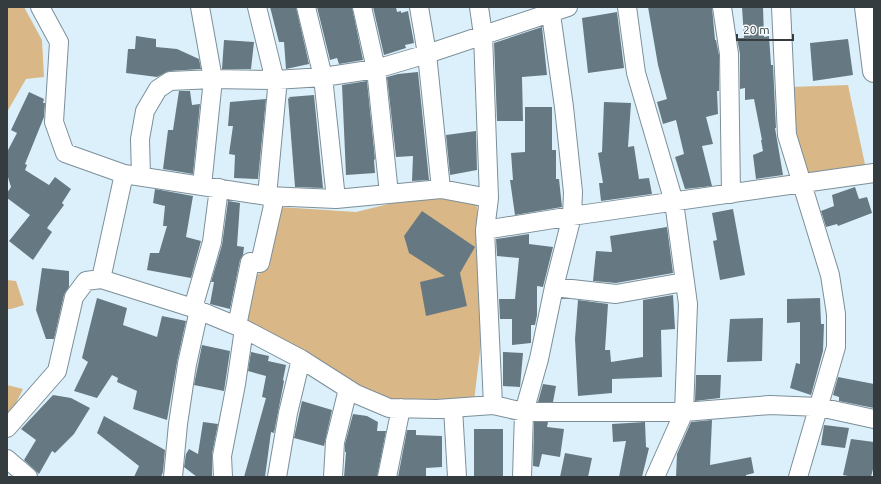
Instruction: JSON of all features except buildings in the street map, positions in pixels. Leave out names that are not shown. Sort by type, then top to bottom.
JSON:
[{"type":"main road","points":[[866,7],[874,71]]},
{"type":"street","points":[[40,7],[59,42],[54,122],[65,153],[133,175],[271,196],[336,199],[441,189],[489,198]]},
{"type":"street","points":[[173,477],[178,424],[196,309],[212,242],[210,187],[213,79],[200,7]]},
{"type":"street","points":[[223,477],[222,456],[236,384],[240,328],[250,262],[260,263],[271,196],[277,89],[256,7]]},
{"type":"street","points":[[306,7],[323,77],[336,199]]},
{"type":"street","points":[[362,7],[376,69],[389,194]]},
{"type":"street","points":[[419,7],[427,54],[441,189]]},
{"type":"street","points":[[479,7],[483,35],[489,198],[485,230],[493,405]]},
{"type":"street","points":[[627,7],[636,73],[674,202],[688,304],[684,412],[655,477]]},
{"type":"street","points":[[722,7],[729,54],[731,194]]},
{"type":"street","points":[[781,7],[787,135],[830,275],[836,314],[836,347],[798,477]]},
{"type":"street","points":[[101,279],[133,175],[146,111],[158,89],[170,81],[213,79],[275,80],[323,77],[376,69],[427,54],[557,9],[564,107],[573,192],[572,216],[554,287],[539,359],[524,412],[522,477]]},
{"type":"street","points":[[485,230],[572,216],[874,173]]},
{"type":"street","points":[[7,428],[57,371],[74,297],[86,281],[101,279],[196,309],[240,328],[300,359],[356,394],[389,408],[436,409],[493,405],[524,412],[684,412],[770,405],[819,407],[874,419]]},
{"type":"street","points":[[554,287],[616,294],[684,282]]},
{"type":"street","points":[[277,477],[288,413],[300,359]]},
{"type":"street","points":[[333,477],[336,442],[348,389]]},
{"type":"street","points":[[387,477],[401,408]]},
{"type":"street","points":[[453,408],[457,477]]},
{"type":"street","points":[[7,459],[28,477]]},
{"type":"shaded area","points":[[24,7],[42,40],[44,77],[26,79],[7,112],[7,8]]},
{"type":"shaded area","points":[[848,85],[866,169],[805,180],[791,133],[790,87]]},
{"type":"shaded area","points":[[425,195],[477,202],[481,343],[474,401],[393,402],[363,392],[247,322],[257,275],[269,268],[280,207],[356,212]]},
{"type":"shaded area","points":[[7,280],[16,281],[24,305],[7,309]]},
{"type":"shaded area","points":[[7,385],[23,389],[14,407],[7,413]]}]
